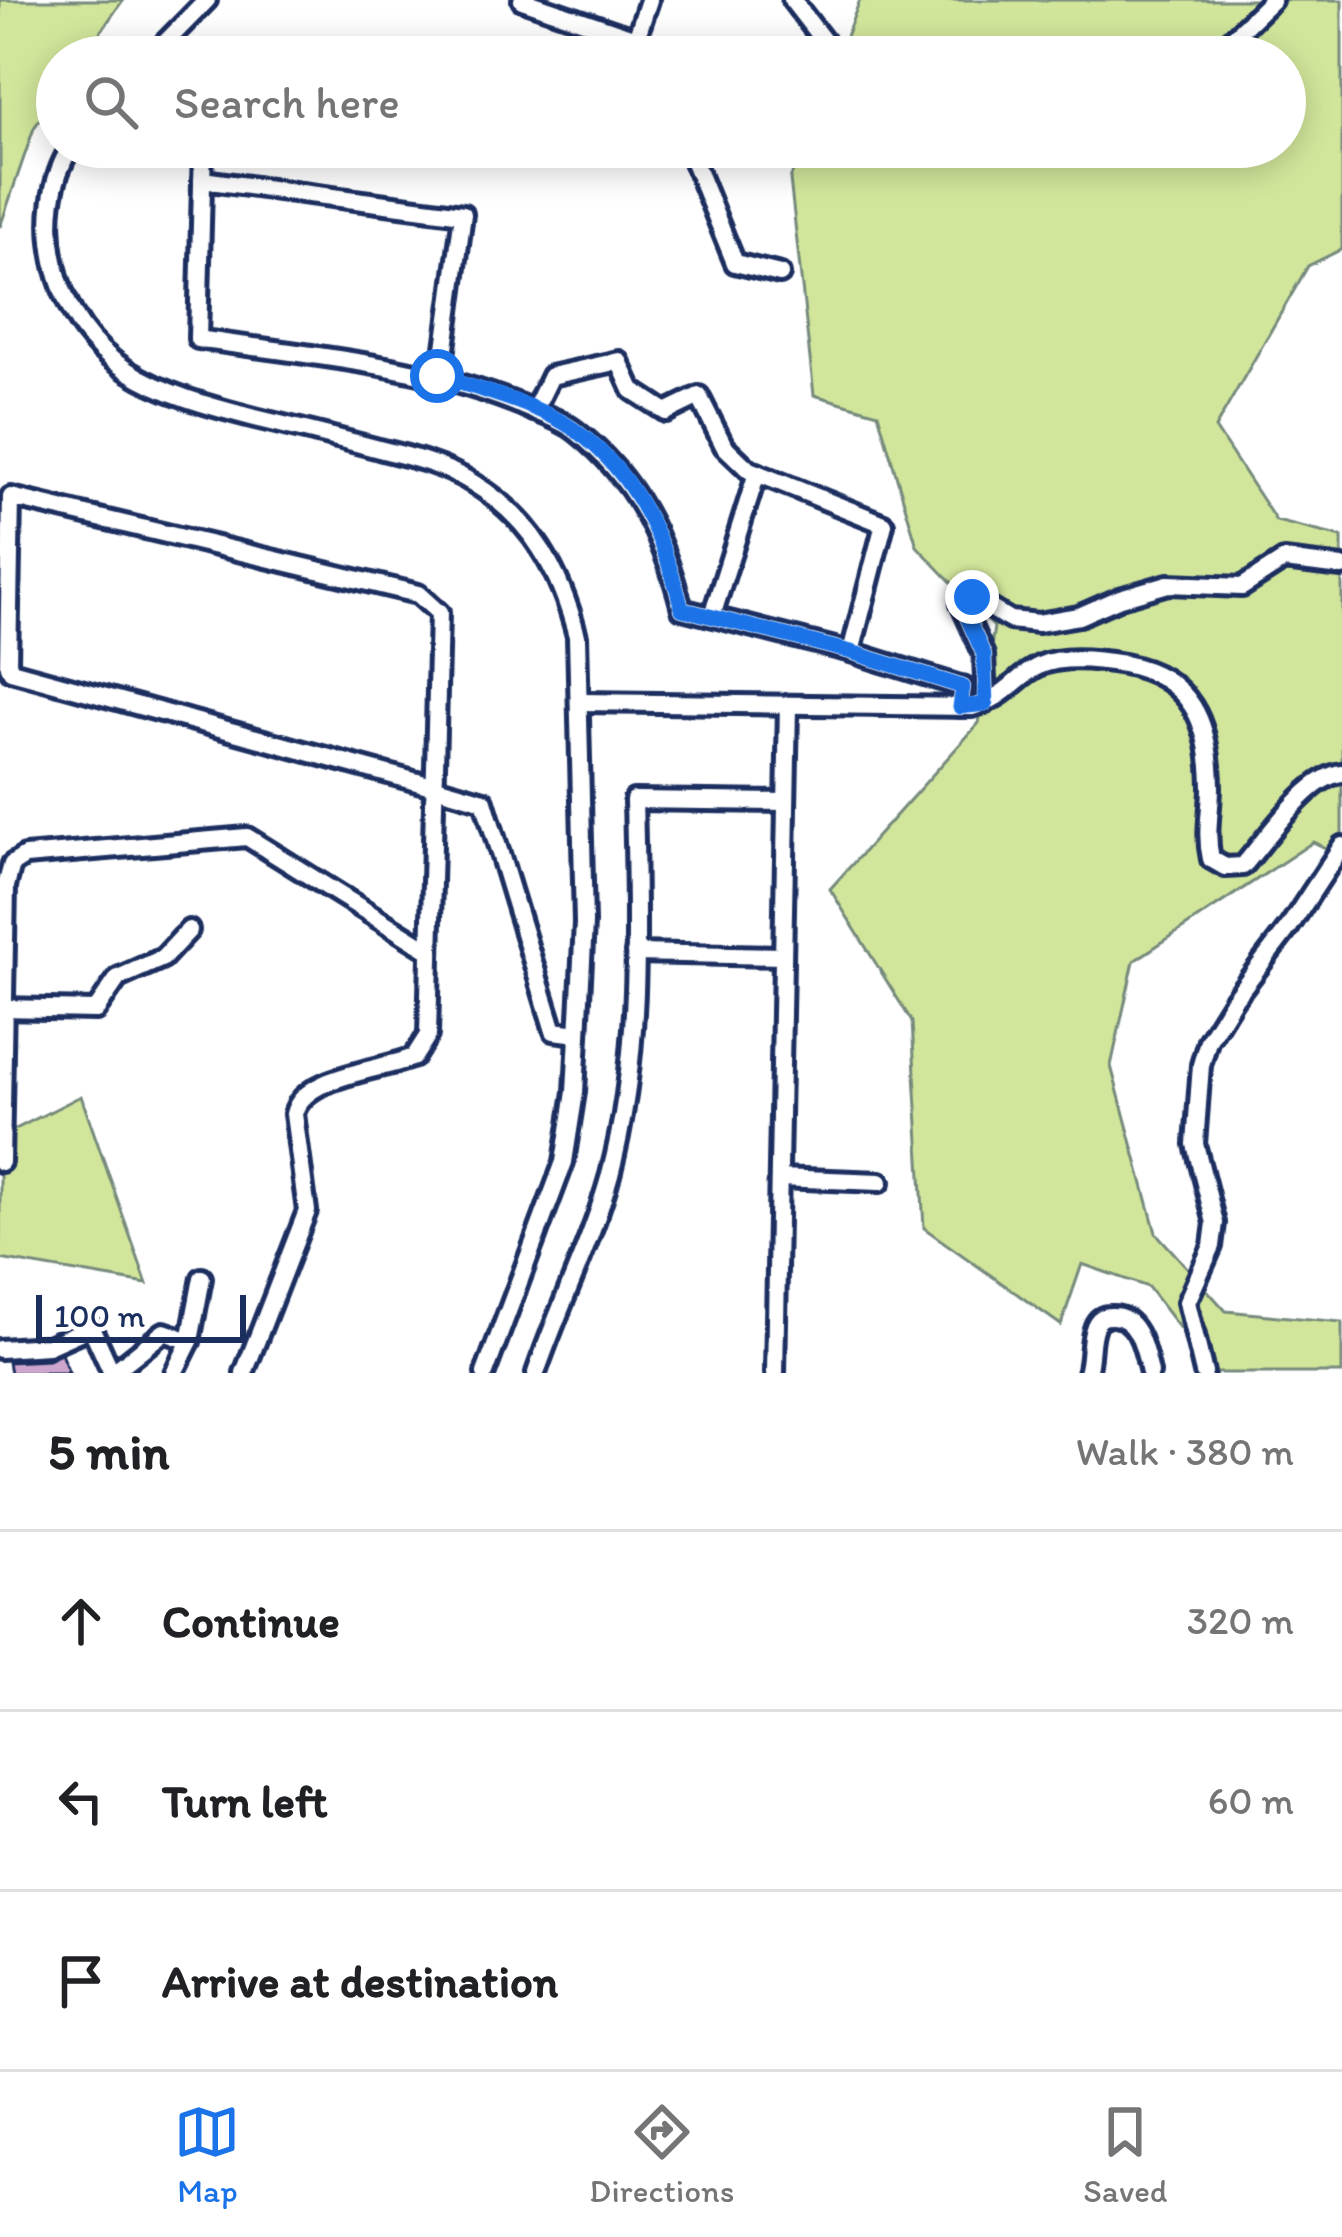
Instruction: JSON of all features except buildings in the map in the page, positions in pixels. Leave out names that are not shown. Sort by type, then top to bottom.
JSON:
[{"type":"street","points":[[172,36],[207,0]]},
{"type":"street","points":[[522,0],[627,36]]},
{"type":"street","points":[[637,36],[649,0]]},
{"type":"street","points":[[791,0],[819,36]]},
{"type":"street","points":[[1235,36],[1272,0]]},
{"type":"street","points":[[60,168],[52,201],[50,242],[65,297],[92,342],[122,368],[182,399],[446,468],[498,499],[539,541],[568,602],[578,636],[584,923],[565,1162],[485,1373]]},
{"type":"street","points":[[202,168],[198,339],[442,378],[573,428],[607,458],[635,493],[657,530],[682,609],[851,652],[963,687],[960,707]]},
{"type":"street","points":[[697,168],[735,262],[780,274]]},
{"type":"street","points":[[202,180],[463,214],[442,378]]},
{"type":"street","points":[[534,411],[551,376],[620,361],[632,390],[666,412],[699,396],[724,446],[757,473],[884,524],[851,652]]},
{"type":"street","points":[[712,616],[757,473]]},
{"type":"street","points":[[244,1373],[307,1211],[296,1103],[322,1084],[414,1058],[428,1035],[432,786],[439,614],[418,594],[11,497],[11,671],[432,786],[484,801],[554,1031],[578,1034]]},
{"type":"street","points":[[986,704],[984,655],[961,604],[964,596],[1010,620],[1038,623],[1079,616],[1168,584],[1242,587],[1284,560],[1342,567]]},
{"type":"street","points":[[580,702],[960,707],[986,704],[1048,662],[1106,661],[1139,667],[1183,689],[1196,711],[1210,766],[1207,840],[1211,859],[1225,867],[1243,866],[1312,786],[1342,773]]},
{"type":"street","points":[[775,1373],[788,705]]},
{"type":"street","points":[[536,1373],[611,1172],[627,1077],[635,953],[634,800],[786,802]]},
{"type":"street","points":[[1,1162],[8,873],[25,856],[247,837],[430,951]]},
{"type":"street","points":[[1204,1373],[1187,1302],[1212,1246],[1215,1223],[1195,1144],[1201,1065],[1208,1040],[1342,846]]},
{"type":"street","points":[[2,1008],[96,1010],[118,978],[163,958],[189,930]]},
{"type":"street","points":[[635,953],[783,956]]},
{"type":"street","points":[[779,1178],[880,1182]]},
{"type":"street","points":[[174,1373],[190,1341],[202,1278]]},
{"type":"street","points":[[1087,1373],[1094,1328],[1101,1318],[1112,1315],[1127,1321],[1139,1334],[1150,1373]]},
{"type":"street","points":[[0,1349],[48,1346],[91,1327],[112,1373],[164,1332],[190,1341]]},
{"type":"green space","points":[[0,0],[123,0],[98,36],[36,36],[36,125],[0,227]]},
{"type":"green space","points":[[860,0],[1342,0],[1342,249],[1308,266],[1215,428],[1276,521],[1342,537],[1342,856],[1313,842],[1134,961],[1111,1066],[1156,1233],[1226,1311],[1342,1322],[1342,1373],[1214,1373],[1148,1287],[1082,1264],[1061,1325],[924,1228],[912,1022],[830,889],[979,723],[994,627],[917,546],[878,413],[814,395],[790,179],[794,168],[1306,168],[1306,36],[846,36]]},
{"type":"green space","points":[[81,1096],[147,1284],[0,1259],[0,1137]]},
{"type":"route","points":[[437,376],[573,428],[607,458],[657,530],[682,609],[851,652],[963,687],[960,707],[972,707],[986,704],[984,655],[961,604],[964,596],[972,597]]}]
